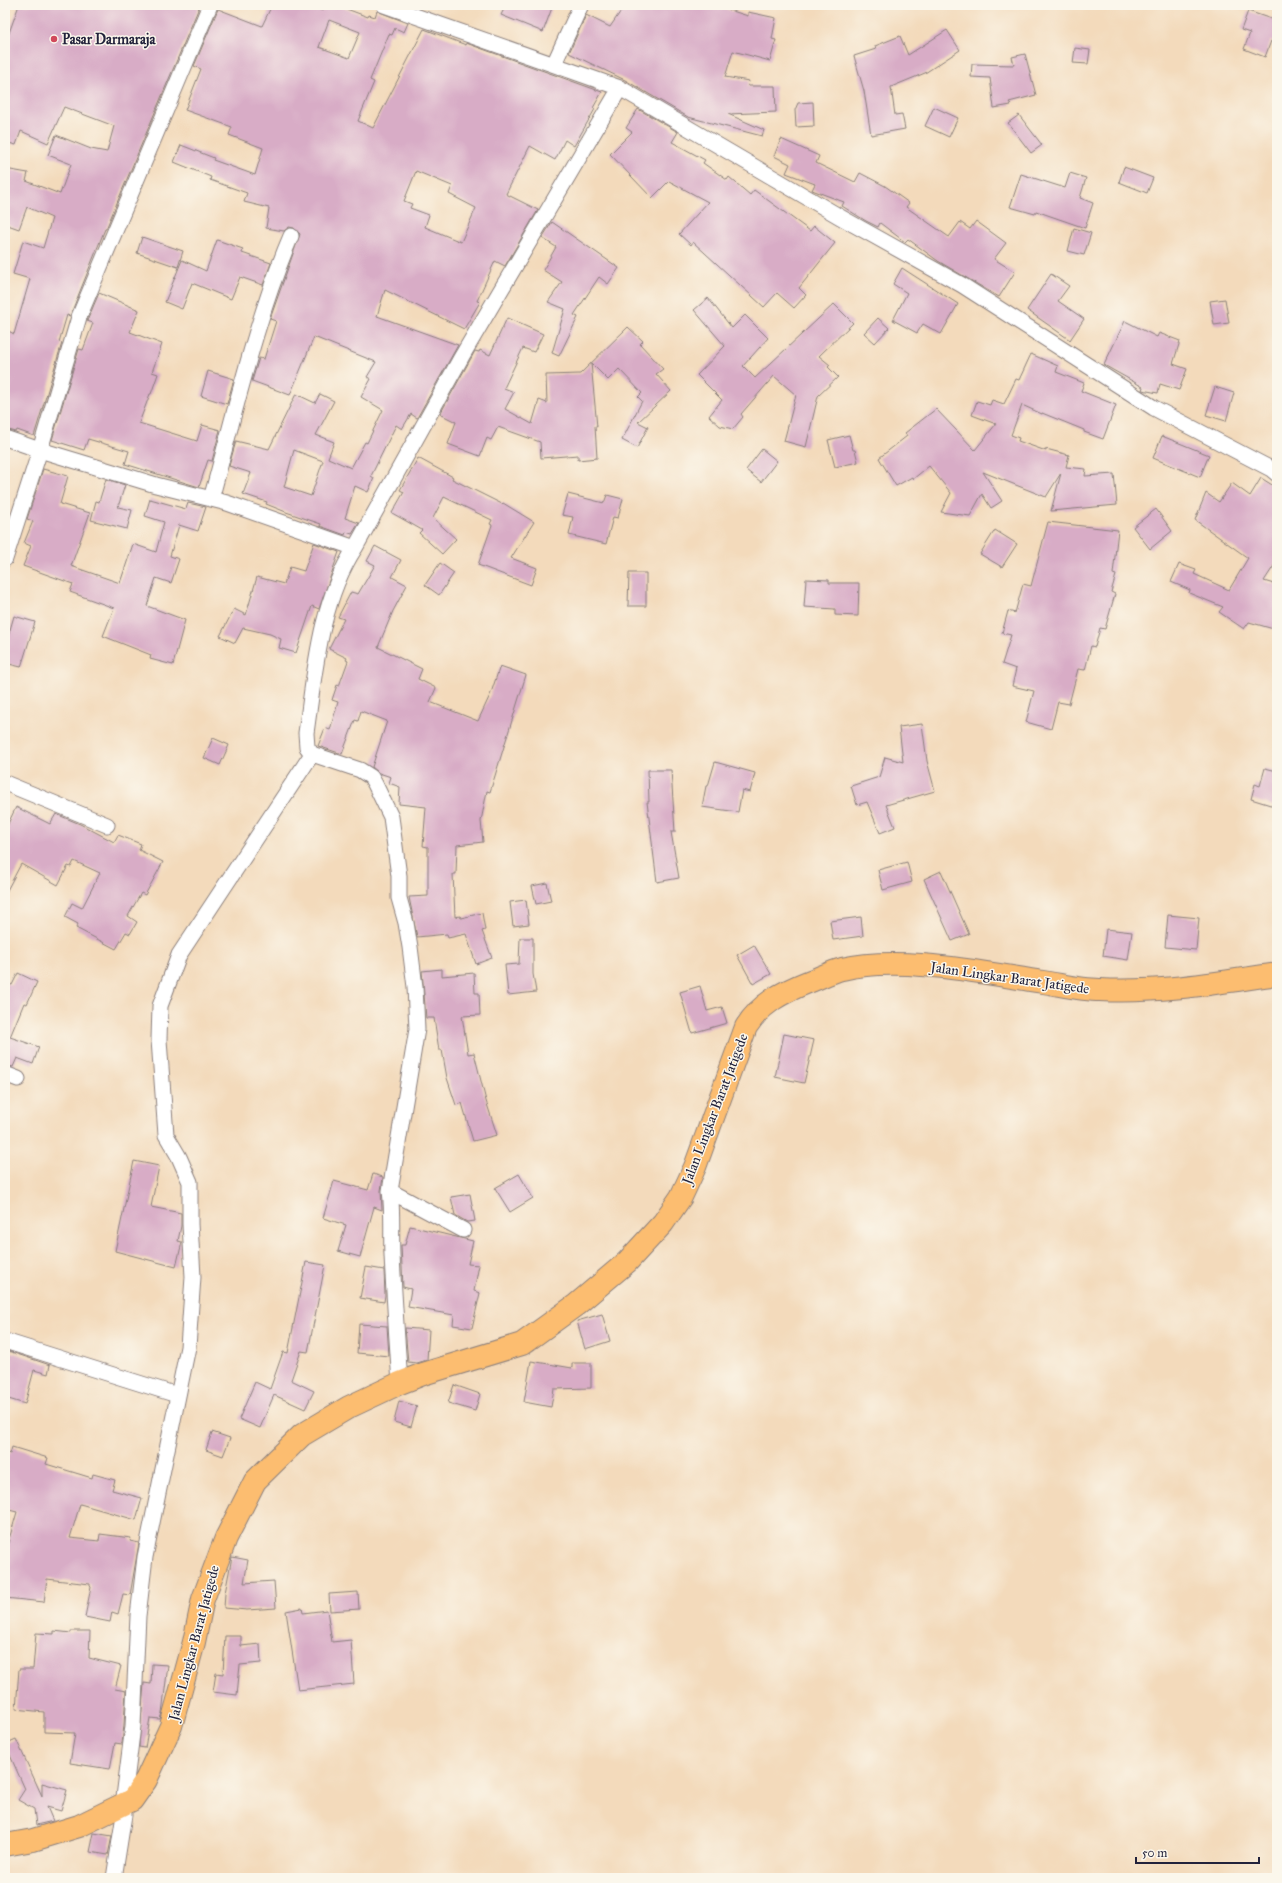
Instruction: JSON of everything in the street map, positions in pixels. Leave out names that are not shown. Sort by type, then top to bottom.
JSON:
[{"type":"main road","name":"Jalan Lingkar Barat Jatigede","points":[[5,1845],[33,1840],[79,1826],[132,1800],[146,1780],[171,1726],[194,1642],[203,1599],[226,1538],[255,1481],[302,1435],[349,1406],[400,1383],[423,1374],[522,1344],[571,1310],[627,1262],[663,1223],[681,1197],[695,1167],[716,1112],[738,1044],[750,1020],[766,1003],[795,987],[842,969],[876,965],[934,966],[1098,990],[1150,990],[1277,974]]},
{"type":"street","points":[[5,559],[40,450],[79,317],[210,5]]},
{"type":"street","points":[[384,5],[620,88],[842,218],[962,285],[1154,408],[1277,474]]},
{"type":"street","points":[[554,64],[581,5]]},
{"type":"street","points":[[400,1383],[394,1314],[391,1239],[392,1205],[390,1191],[416,1029],[414,974],[406,923],[399,898],[399,876],[390,818],[376,784],[371,777],[360,770],[312,754],[307,747],[306,733],[326,612],[346,563],[462,356],[620,88]]},
{"type":"street","points":[[211,499],[254,345],[282,256],[291,236]]},
{"type":"street","points":[[5,438],[40,450],[228,503],[355,548]]},
{"type":"street","points":[[114,1878],[124,1815],[123,1804],[132,1726],[138,1616],[145,1557],[188,1347],[193,1277],[190,1224],[190,1182],[179,1157],[166,1135],[159,1040],[160,1006],[179,955],[312,754]]},
{"type":"street","points":[[5,783],[107,826]]},
{"type":"street","points":[[390,1191],[463,1230]]},
{"type":"street","points":[[5,1341],[177,1395]]},
{"type":"building","points":[[19,5],[200,5],[105,229],[70,316],[67,315],[59,342],[62,343],[34,436],[17,430],[16,432],[5,429],[5,329],[14,334],[30,279],[13,274],[23,241],[43,248],[52,218],[27,207],[19,229],[5,224],[5,169],[28,173],[26,181],[60,194],[71,164],[48,155],[56,135],[91,149],[107,152],[114,126],[64,107],[48,143],[21,131],[16,145],[5,142],[5,102],[10,88],[5,86],[5,44]]},
{"type":"building","points":[[272,5],[308,5],[323,11],[325,5],[336,5],[368,17],[369,15],[375,17],[377,11],[408,23],[404,32],[395,28],[392,35],[389,34],[370,80],[374,82],[358,121],[373,128],[424,29],[602,92],[593,108],[595,109],[574,146],[565,140],[555,160],[530,146],[506,194],[538,210],[505,266],[495,261],[477,301],[480,302],[464,329],[385,290],[377,316],[458,345],[417,418],[411,414],[402,429],[396,425],[371,476],[374,478],[368,492],[355,486],[345,518],[359,523],[352,534],[346,532],[345,535],[320,526],[321,524],[286,512],[266,504],[267,502],[243,494],[251,473],[229,466],[236,441],[269,449],[296,394],[315,403],[320,394],[334,401],[316,435],[334,442],[328,458],[351,468],[365,442],[367,443],[383,410],[361,397],[371,379],[367,377],[376,362],[314,337],[290,395],[252,381],[259,358],[264,359],[276,321],[270,319],[300,234],[294,228],[289,227],[284,231],[266,228],[269,208],[244,202],[247,193],[210,180],[211,177],[174,162],[181,145],[214,158],[213,160],[255,175],[263,148],[229,135],[232,127],[185,110],[201,69],[194,66],[218,9],[262,26]],"holes":[[[329,20],[360,32],[349,58],[319,47]],[[416,171],[452,186],[449,194],[476,208],[461,242],[425,227],[429,215],[410,208],[412,204],[404,201]],[[294,450],[323,461],[311,496],[284,487]]]},
{"type":"building","points":[[506,5],[553,5],[543,32],[501,15]]},
{"type":"building","points":[[625,5],[724,5],[723,8],[748,16],[748,12],[776,18],[772,39],[776,40],[770,61],[733,51],[725,77],[749,81],[748,86],[775,86],[776,112],[728,114],[764,130],[762,136],[688,117],[625,80],[569,53],[586,15],[610,27]]},
{"type":"building","points":[[1248,11],[1277,21],[1277,43],[1271,41],[1265,57],[1244,49],[1250,33],[1241,30]]},
{"type":"building","points":[[947,30],[960,50],[925,73],[891,87],[895,115],[902,114],[905,129],[871,135],[864,91],[854,56],[876,49],[875,46],[900,36],[908,55]]},
{"type":"building","points":[[1075,48],[1090,50],[1088,64],[1073,63]]},
{"type":"building","points":[[1025,54],[1036,95],[1009,102],[1011,105],[994,108],[990,78],[971,77],[972,64],[1014,65],[1012,57]]},
{"type":"building","points":[[813,102],[814,126],[796,127],[795,110],[798,103]]},
{"type":"building","points":[[934,107],[958,118],[949,137],[925,126]]},
{"type":"building","points":[[638,109],[678,132],[672,142],[705,160],[703,163],[727,180],[729,177],[750,195],[754,190],[810,231],[814,226],[835,243],[799,288],[806,295],[794,308],[777,293],[764,307],[693,242],[691,245],[679,234],[708,202],[669,181],[652,198],[610,154],[632,132],[626,128]]},
{"type":"building","points":[[1019,115],[1042,145],[1031,153],[1008,123]]},
{"type":"building","points":[[781,139],[819,156],[816,163],[855,182],[860,173],[885,186],[909,203],[906,207],[949,237],[960,222],[970,229],[976,221],[1006,243],[994,259],[1015,272],[999,297],[938,261],[908,239],[905,242],[880,223],[878,227],[866,221],[842,206],[844,202],[812,190],[815,184],[786,173],[790,164],[774,156]]},
{"type":"building","points":[[1124,167],[1153,178],[1147,193],[1119,182]]},
{"type":"building","points":[[1070,173],[1086,178],[1080,198],[1093,203],[1085,228],[1036,211],[1035,214],[1010,207],[1021,174],[1065,188]]},
{"type":"building","points":[[552,222],[619,268],[608,284],[599,277],[574,315],[578,317],[559,356],[552,353],[565,309],[548,302],[562,282],[543,270],[556,247],[542,238]]},
{"type":"building","points":[[1074,228],[1091,233],[1084,255],[1068,251]]},
{"type":"building","points":[[142,237],[183,251],[178,267],[137,253]]},
{"type":"building","points":[[217,240],[243,249],[242,253],[271,263],[263,285],[240,277],[231,299],[192,283],[182,309],[165,302],[182,260],[206,271]]},
{"type":"building","points":[[902,268],[958,304],[941,334],[923,324],[917,333],[893,320],[907,293],[893,284]]},
{"type":"building","points":[[1051,274],[1069,286],[1058,301],[1084,319],[1070,340],[1027,310]]},
{"type":"building","points":[[99,293],[139,310],[130,332],[162,344],[152,372],[158,374],[139,423],[197,441],[202,425],[220,430],[212,461],[208,460],[199,487],[125,464],[129,451],[88,439],[84,450],[52,440],[79,349],[83,350],[93,323],[87,321]]},
{"type":"building","points":[[708,298],[732,328],[745,315],[768,338],[743,366],[755,378],[834,304],[853,323],[819,356],[830,365],[828,367],[838,377],[818,396],[806,447],[784,441],[796,395],[774,376],[741,414],[743,417],[733,429],[720,426],[709,416],[722,400],[697,375],[725,346],[694,310]]},
{"type":"building","points":[[1225,299],[1229,323],[1214,325],[1210,301]]},
{"type":"building","points":[[507,318],[543,334],[534,352],[523,348],[504,388],[514,392],[505,409],[532,424],[539,400],[547,403],[546,375],[580,374],[591,363],[597,427],[595,426],[597,458],[578,460],[578,455],[541,458],[540,442],[498,427],[491,440],[487,438],[480,456],[448,444],[456,422],[440,414],[475,351],[479,352],[480,350],[490,355]]},
{"type":"building","points":[[878,318],[889,328],[875,343],[864,333]]},
{"type":"building","points":[[1125,321],[1157,337],[1159,333],[1180,341],[1173,364],[1187,369],[1179,390],[1160,384],[1158,393],[1142,390],[1143,387],[1104,365]]},
{"type":"building","points":[[628,327],[643,341],[640,344],[663,369],[656,374],[671,391],[638,422],[648,427],[637,448],[622,440],[642,401],[638,397],[642,393],[619,369],[608,380],[591,363]]},
{"type":"building","points":[[1031,354],[1058,366],[1056,372],[1084,383],[1081,391],[1116,405],[1103,439],[1022,405],[1011,435],[1019,438],[1018,441],[1046,451],[1046,449],[1069,455],[1066,467],[1086,469],[1085,476],[1114,474],[1117,505],[1051,511],[1061,473],[1046,497],[983,472],[1002,501],[991,508],[982,494],[970,516],[941,512],[951,493],[929,466],[913,479],[912,477],[896,486],[879,458],[907,436],[905,433],[936,409],[975,450],[996,424],[972,415],[977,401],[990,405],[992,400],[1004,404],[1016,379],[1019,380]]},
{"type":"building","points":[[208,371],[234,379],[227,404],[201,396]]},
{"type":"building","points":[[1215,387],[1234,393],[1226,421],[1206,415]]},
{"type":"building","points":[[849,435],[858,462],[835,467],[828,440]]},
{"type":"building","points":[[1162,436],[1209,455],[1200,477],[1153,458]]},
{"type":"building","points":[[762,449],[777,461],[761,482],[746,470]]},
{"type":"building","points":[[418,458],[453,477],[452,479],[502,504],[503,503],[534,522],[511,558],[537,568],[531,585],[478,565],[492,525],[490,524],[492,520],[444,497],[433,518],[456,539],[442,554],[419,533],[422,530],[392,513],[404,492],[400,490]]},
{"type":"building","points":[[43,469],[68,476],[60,504],[90,513],[71,566],[120,583],[133,544],[156,552],[164,522],[145,516],[150,499],[186,509],[188,503],[206,507],[198,531],[179,525],[170,556],[179,559],[171,583],[156,578],[147,606],[185,620],[173,665],[150,659],[151,655],[103,636],[114,608],[70,592],[73,584],[23,566],[31,546],[24,543],[33,521],[27,519]]},
{"type":"building","points":[[1261,478],[1277,488],[1277,561],[1264,581],[1277,585],[1277,630],[1249,622],[1244,629],[1219,612],[1223,607],[1189,593],[1190,590],[1171,582],[1179,564],[1196,570],[1194,574],[1229,590],[1248,558],[1195,520],[1206,493],[1219,502],[1232,483],[1250,496]]},
{"type":"building","points":[[106,479],[125,485],[118,507],[132,510],[127,529],[91,520],[96,501],[99,502]]},
{"type":"building","points":[[568,494],[604,503],[607,495],[623,499],[618,518],[613,517],[606,544],[569,535],[573,517],[562,515]]},
{"type":"building","points":[[1156,509],[1172,531],[1150,549],[1133,527]]},
{"type":"building","points":[[1048,522],[1118,530],[1113,574],[1116,575],[1111,592],[1115,594],[1105,629],[1100,628],[1095,647],[1091,646],[1085,670],[1078,669],[1069,704],[1058,702],[1051,729],[1026,722],[1034,691],[1012,686],[1016,669],[1002,664],[1011,635],[1002,633],[1008,611],[1015,613],[1023,584],[1031,586]]},
{"type":"building","points":[[995,530],[1017,544],[1002,567],[980,554]]},
{"type":"building","points":[[314,543],[339,552],[319,609],[312,606],[296,653],[279,648],[281,639],[270,634],[243,628],[235,643],[220,636],[234,609],[246,615],[257,577],[284,584],[290,567],[304,571]]},
{"type":"building","points":[[375,546],[401,560],[392,577],[407,585],[393,611],[378,647],[422,669],[418,679],[436,688],[430,702],[478,721],[491,693],[500,666],[526,675],[490,792],[487,791],[481,821],[483,842],[457,845],[456,874],[453,874],[455,917],[460,916],[461,918],[482,913],[485,930],[482,931],[492,958],[476,964],[466,934],[448,938],[447,934],[417,937],[409,897],[428,896],[428,847],[423,846],[426,807],[399,804],[400,787],[389,783],[391,777],[379,773],[372,767],[387,721],[361,711],[358,721],[355,720],[342,754],[318,746],[325,728],[330,730],[338,702],[332,700],[348,661],[346,660],[347,658],[329,649],[344,619],[338,617],[351,592],[358,594],[375,565],[367,561]]},
{"type":"building","points":[[440,563],[454,573],[439,595],[425,585]]},
{"type":"building","points":[[629,573],[646,573],[646,606],[628,606]]},
{"type":"building","points":[[806,579],[829,580],[829,583],[859,583],[858,616],[835,615],[835,609],[804,607]]},
{"type":"building","points":[[14,616],[35,622],[21,667],[5,663],[5,647]]},
{"type":"building","points":[[922,724],[927,761],[935,791],[886,805],[895,827],[880,833],[867,802],[857,805],[851,786],[879,777],[885,757],[903,762],[899,727]]},
{"type":"building","points":[[213,738],[229,745],[220,765],[204,758]]},
{"type":"building","points":[[715,762],[755,773],[750,792],[742,790],[738,812],[702,807],[706,786],[708,786]]},
{"type":"building","points":[[1265,768],[1277,771],[1277,807],[1251,799],[1255,784],[1260,786]]},
{"type":"building","points":[[648,770],[671,770],[675,832],[671,832],[679,878],[657,882],[647,802],[649,802]]},
{"type":"building","points":[[16,807],[50,824],[56,814],[80,824],[114,842],[118,835],[141,844],[139,850],[163,862],[145,895],[141,893],[128,916],[137,922],[130,934],[126,932],[116,949],[76,928],[78,924],[65,917],[72,903],[82,908],[100,873],[74,861],[71,867],[68,866],[58,885],[21,864],[5,894],[5,830]]},
{"type":"building","points":[[907,862],[912,882],[883,890],[878,870]]},
{"type":"building","points":[[941,871],[969,934],[952,941],[924,879]]},
{"type":"building","points":[[547,883],[551,901],[536,904],[532,886]]},
{"type":"building","points":[[526,900],[529,924],[513,926],[510,902]]},
{"type":"building","points":[[1168,915],[1199,918],[1196,950],[1165,947]]},
{"type":"building","points":[[861,917],[863,936],[833,940],[830,921]]},
{"type":"building","points":[[1106,929],[1132,932],[1128,960],[1103,956]]},
{"type":"building","points":[[520,938],[533,938],[533,974],[536,992],[508,995],[505,965],[519,964]]},
{"type":"building","points":[[754,945],[771,974],[753,984],[737,955]]},
{"type":"building","points":[[442,969],[442,976],[474,973],[475,993],[479,993],[480,1015],[462,1016],[468,1054],[474,1053],[486,1101],[497,1135],[473,1141],[462,1103],[456,1105],[447,1078],[442,1050],[439,1050],[434,1018],[426,1018],[422,971]]},
{"type":"building","points":[[18,973],[37,982],[27,1004],[24,1003],[10,1037],[39,1047],[33,1064],[17,1058],[13,1067],[5,1065],[5,983],[12,985]]},
{"type":"building","points":[[700,986],[707,1011],[722,1007],[727,1023],[692,1033],[680,992]]},
{"type":"building","points":[[784,1034],[814,1040],[804,1083],[775,1077]]},
{"type":"building","points":[[134,1161],[159,1166],[151,1207],[181,1213],[181,1226],[178,1241],[182,1242],[176,1267],[115,1251]]},
{"type":"building","points":[[373,1174],[383,1177],[381,1191],[382,1210],[374,1207],[360,1257],[338,1251],[346,1225],[323,1218],[334,1181],[368,1190]]},
{"type":"building","points":[[519,1174],[533,1198],[510,1212],[495,1188]]},
{"type":"building","points":[[470,1194],[475,1221],[467,1222],[455,1215],[451,1197]]},
{"type":"building","points":[[410,1226],[473,1241],[468,1264],[479,1265],[474,1291],[480,1293],[472,1328],[453,1325],[454,1315],[408,1307],[411,1289],[403,1287],[401,1245],[405,1245]]},
{"type":"building","points":[[306,1262],[325,1265],[308,1352],[301,1351],[291,1380],[314,1391],[305,1409],[274,1395],[260,1428],[239,1419],[255,1382],[270,1389],[283,1352],[288,1353]]},
{"type":"building","points":[[366,1267],[384,1270],[384,1302],[360,1298]]},
{"type":"building","points":[[602,1314],[610,1341],[585,1349],[577,1321]]},
{"type":"building","points":[[359,1324],[387,1326],[389,1356],[357,1353]]},
{"type":"building","points":[[405,1328],[429,1330],[427,1360],[417,1363],[408,1362]]},
{"type":"building","points":[[5,1350],[50,1365],[48,1374],[34,1370],[25,1404],[5,1398],[5,1388],[8,1378],[5,1377]]},
{"type":"building","points":[[531,1361],[572,1368],[572,1363],[591,1363],[591,1388],[554,1389],[551,1407],[524,1402]]},
{"type":"building","points":[[454,1385],[480,1394],[475,1411],[448,1403]]},
{"type":"building","points":[[399,1401],[417,1406],[411,1427],[394,1422]]},
{"type":"building","points":[[212,1432],[230,1438],[223,1456],[206,1450]]},
{"type":"building","points":[[12,1447],[48,1458],[46,1464],[92,1478],[93,1474],[115,1480],[112,1490],[142,1498],[136,1520],[80,1504],[70,1538],[99,1541],[100,1534],[131,1538],[130,1541],[139,1543],[130,1595],[123,1594],[118,1614],[112,1612],[110,1622],[85,1617],[91,1587],[90,1584],[47,1579],[44,1602],[5,1598],[5,1542],[8,1543],[17,1512],[5,1509],[5,1452],[10,1454]]},
{"type":"building","points":[[232,1557],[248,1560],[244,1583],[274,1581],[276,1608],[247,1610],[224,1608],[225,1593]]},
{"type":"building","points":[[358,1592],[359,1609],[330,1611],[329,1594]]},
{"type":"building","points":[[302,1608],[303,1613],[327,1610],[332,1642],[351,1640],[354,1684],[298,1690],[286,1611]]},
{"type":"building","points":[[54,1631],[71,1633],[71,1631],[90,1631],[89,1658],[121,1666],[115,1689],[126,1691],[122,1744],[115,1743],[110,1769],[70,1763],[75,1733],[44,1732],[44,1712],[16,1709],[19,1669],[33,1669],[36,1633],[54,1634]]},
{"type":"building","points":[[225,1636],[241,1636],[241,1646],[260,1644],[261,1663],[240,1665],[237,1695],[213,1692],[216,1673],[223,1674]]},
{"type":"building","points":[[152,1664],[168,1665],[162,1713],[160,1719],[150,1718],[145,1748],[139,1747],[144,1683],[151,1684]]},
{"type":"building","points":[[16,1739],[42,1796],[42,1783],[67,1790],[61,1811],[47,1807],[53,1821],[36,1825],[34,1809],[18,1800],[25,1789],[5,1744]]},
{"type":"building","points":[[94,1833],[112,1836],[108,1855],[90,1852]]},
{"type":"place","name":"Pasar Darmaraja","points":[[54,39]]}]
